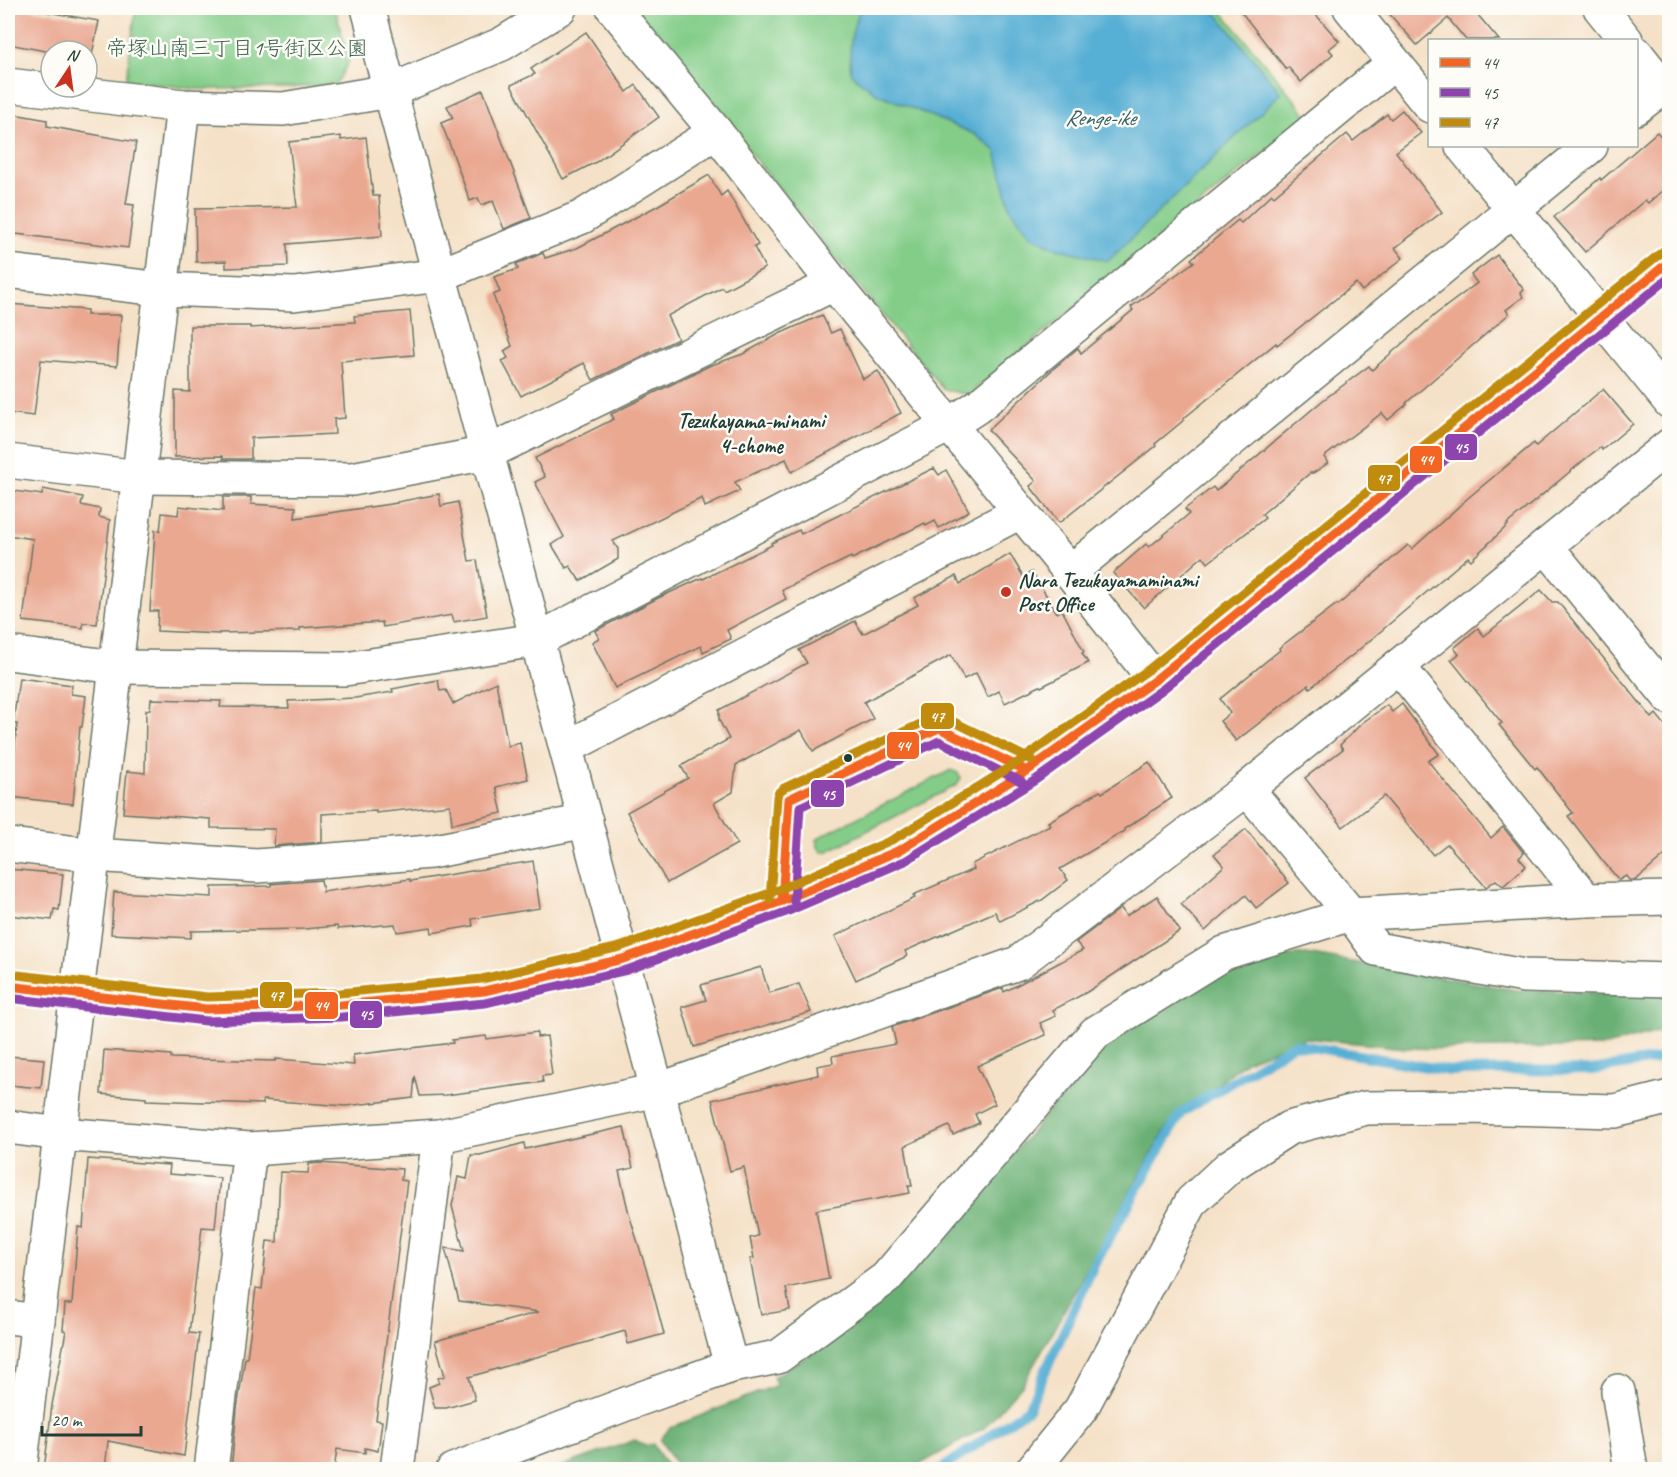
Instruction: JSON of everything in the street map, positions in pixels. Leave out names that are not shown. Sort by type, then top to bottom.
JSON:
[{"type":"street","points":[[368,8],[731,1366]]},
{"type":"street","points":[[8,85],[183,106],[283,109],[390,91],[502,44],[560,8]]},
{"type":"street","points":[[613,8],[716,132],[834,284],[1070,572],[1155,680]]},
{"type":"street","points":[[1350,8],[1428,104]]},
{"type":"street","points":[[1600,8],[1625,39]]},
{"type":"street","points":[[1638,55],[1666,84],[1638,106]]},
{"type":"street","points":[[8,653],[116,667],[345,669],[537,640],[949,425],[977,407],[1394,63]]},
{"type":"street","points":[[20,1470],[23,1319],[60,1134],[183,106]]},
{"type":"street","points":[[8,270],[161,289],[294,294],[440,275],[582,217],[716,132]]},
{"type":"street","points":[[1463,147],[1670,402]]},
{"type":"street","points":[[1070,572],[1590,147]]},
{"type":"street","points":[[8,986],[207,1009],[341,1005],[484,991],[623,959],[782,901],[900,850],[1027,771],[1155,680],[1670,261]]},
{"type":"street","points":[[8,462],[139,477],[352,480],[488,453],[834,284]]},
{"type":"street","points":[[8,1127],[60,1134],[250,1149],[440,1136],[657,1090],[1018,963],[1247,789],[1670,445]]},
{"type":"street","points":[[566,748],[1020,512]]},
{"type":"street","points":[[1546,546],[1670,698]]},
{"type":"street","points":[[1398,666],[1586,900]]},
{"type":"street","points":[[1247,789],[1351,914],[1376,949],[1524,976],[1670,980]]},
{"type":"street","points":[[8,845],[94,855],[257,866],[430,852],[586,821]]},
{"type":"street","points":[[453,1470],[731,1366],[778,1357],[886,1278],[1095,1033],[1224,953],[1351,914],[1586,900],[1670,898]]},
{"type":"street","points":[[1032,1470],[1081,1410],[1192,1201],[1230,1166],[1289,1128],[1366,1108],[1470,1107],[1615,1111],[1670,1097]]},
{"type":"street","points":[[397,1470],[440,1136]]},
{"type":"street","points":[[212,1470],[250,1149]]},
{"type":"street","points":[[1618,1391],[1631,1470]]},
{"type":"green space","name":"帝塚山南三丁目1号街区公園","points":[[136,8],[335,8],[349,61],[336,84],[286,88],[196,89],[126,80]]},
{"type":"green space","points":[[636,8],[1219,8],[1308,116],[968,395],[943,389],[636,13]]},
{"type":"green space","points":[[951,770],[958,773],[961,778],[957,785],[826,852],[822,852],[818,847],[817,840],[821,836]]},
{"type":"green space","points":[[1306,954],[1516,990],[1669,995],[1669,1029],[1606,1046],[1405,1048],[1305,1038],[1246,1061],[1166,1128],[1023,1384],[984,1428],[912,1469],[679,1469],[660,1440],[670,1428],[777,1385],[773,1377],[853,1325],[914,1270],[1094,1058],[1150,1015],[1225,973],[1272,958]]},
{"type":"green space","points":[[635,1440],[646,1446],[653,1444],[669,1469],[554,1469]]},
{"type":"water","name":"Renge-ike","points":[[861,8],[1212,8],[1281,93],[1108,261],[1056,248],[1032,237],[1010,209],[996,151],[974,134],[876,93],[851,74],[851,40]]},
{"type":"building","points":[[8,8],[25,8],[99,21],[95,39],[39,39],[39,50],[8,44]]},
{"type":"building","points":[[1238,8],[1310,8],[1339,41],[1329,49],[1333,54],[1301,82],[1288,67],[1286,69]]},
{"type":"building","points":[[1384,8],[1472,8],[1498,39],[1465,39],[1448,18],[1417,45]]},
{"type":"building","points":[[586,32],[627,92],[636,85],[659,117],[596,162],[563,179],[511,85],[535,74],[531,69]]},
{"type":"building","points":[[483,90],[531,218],[504,229],[493,201],[481,205],[478,198],[470,201],[441,123],[453,118],[447,106]]},
{"type":"building","points":[[1402,110],[1421,133],[1396,152],[1442,212],[1395,248],[1403,258],[1362,291],[1356,283],[1277,345],[1276,343],[1183,419],[1155,444],[1156,446],[1059,523],[1030,486],[1036,481],[988,430],[1078,348],[1081,353],[1133,310],[1131,307],[1194,262],[1191,259],[1238,220],[1241,223],[1272,194],[1274,196],[1347,134],[1353,141],[1387,114],[1391,119]]},
{"type":"building","points":[[8,113],[47,120],[47,126],[136,142],[126,204],[134,205],[128,248],[8,233]]},
{"type":"building","points":[[1657,132],[1670,146],[1670,184],[1648,203],[1645,200],[1585,252],[1554,217]]},
{"type":"building","points":[[341,136],[341,140],[366,137],[373,196],[379,196],[382,236],[287,244],[288,266],[226,268],[226,261],[196,262],[195,209],[297,207],[289,142]]},
{"type":"building","points":[[709,175],[721,196],[727,191],[758,245],[754,247],[765,268],[724,290],[722,287],[667,316],[678,339],[593,380],[584,363],[521,396],[502,361],[508,358],[504,351],[512,346],[493,295],[500,292],[494,277],[518,269],[516,264],[543,253],[545,258],[577,248],[657,206]]},
{"type":"building","points":[[1497,255],[1524,290],[1521,293],[1523,297],[1506,310],[1509,314],[1388,420],[1382,413],[1324,457],[1328,463],[1310,473],[1262,514],[1265,518],[1208,563],[1203,556],[1144,608],[1113,573],[1146,544],[1149,547],[1189,514],[1185,509],[1213,487],[1216,491],[1322,401],[1369,366],[1372,370],[1436,314],[1477,283],[1471,275]]},
{"type":"building","points":[[8,304],[87,310],[87,315],[121,315],[117,366],[41,360],[34,416],[8,413]]},
{"type":"building","points":[[410,311],[414,355],[341,361],[345,418],[334,419],[335,434],[251,438],[251,459],[223,459],[223,456],[175,457],[175,391],[190,392],[190,326],[250,326],[250,328],[355,322],[354,316]]},
{"type":"building","points":[[822,315],[831,333],[840,329],[863,379],[878,371],[901,413],[792,472],[786,459],[735,482],[740,491],[705,507],[702,498],[613,541],[618,549],[618,559],[580,581],[570,566],[566,568],[552,545],[564,537],[535,482],[545,477],[535,458],[614,419],[611,414],[709,366],[743,354],[779,334]]},
{"type":"building","points":[[1603,389],[1633,424],[1602,450],[1601,447],[1590,455],[1507,524],[1471,560],[1468,557],[1354,654],[1310,688],[1308,685],[1236,741],[1220,721],[1230,713],[1220,699],[1280,650],[1279,648],[1338,605],[1408,545],[1412,549],[1468,498],[1534,443],[1536,446]]},
{"type":"building","points":[[934,468],[939,475],[946,470],[969,511],[939,528],[935,521],[926,526],[925,523],[782,590],[786,599],[727,630],[731,639],[703,652],[701,646],[615,688],[592,642],[599,638],[595,631],[658,598],[772,545],[771,543],[799,530],[801,534]]},
{"type":"building","points":[[43,489],[83,497],[81,505],[100,509],[99,517],[110,520],[97,624],[83,623],[83,628],[23,621],[33,539],[8,535],[8,490],[42,495]]},
{"type":"building","points":[[439,494],[441,506],[458,502],[469,561],[477,560],[487,616],[454,622],[452,615],[383,627],[382,622],[300,628],[300,631],[219,634],[157,631],[158,611],[150,611],[155,530],[160,531],[162,513],[178,515],[179,506],[223,511],[223,497],[251,497],[251,504],[296,507],[295,518],[397,503]]},
{"type":"building","points":[[1010,554],[1023,576],[1032,572],[1057,613],[1062,610],[1088,663],[1005,703],[999,691],[988,697],[976,673],[964,679],[951,655],[864,702],[873,719],[813,751],[801,730],[736,765],[733,792],[714,803],[737,844],[667,883],[627,812],[688,778],[681,766],[729,739],[719,720],[719,710],[807,663],[799,650],[855,621],[863,634],[918,605],[914,598],[956,576],[960,584]]},
{"type":"building","points":[[1541,590],[1552,602],[1558,602],[1652,718],[1656,714],[1670,731],[1670,851],[1636,880],[1629,880],[1626,876],[1619,880],[1602,860],[1568,816],[1573,813],[1537,767],[1535,769],[1499,725],[1502,723],[1451,660],[1459,654],[1454,648],[1478,628],[1484,636]]},
{"type":"building","points":[[19,678],[72,685],[71,694],[86,696],[82,727],[80,727],[73,804],[10,797],[17,724],[13,724]]},
{"type":"building","points":[[438,680],[440,691],[446,690],[453,704],[496,682],[508,746],[520,743],[528,779],[496,787],[502,813],[452,824],[450,805],[376,813],[376,811],[322,814],[322,842],[274,846],[275,829],[211,828],[211,819],[123,813],[127,771],[145,773],[146,710],[150,709],[151,699],[221,701],[220,707],[289,708],[288,701],[355,698],[393,692],[392,689]]},
{"type":"building","points":[[1402,704],[1439,754],[1428,761],[1491,838],[1503,827],[1524,853],[1519,858],[1526,866],[1503,886],[1496,880],[1486,887],[1447,844],[1433,855],[1384,796],[1343,827],[1305,778],[1343,749],[1340,745],[1362,723],[1387,705],[1392,712]]},
{"type":"building","points":[[1149,762],[1172,798],[1124,829],[1125,831],[1060,869],[1068,880],[1042,900],[1000,921],[995,912],[905,951],[907,956],[856,980],[835,936],[915,898],[913,895],[974,869],[972,864],[1050,825],[1048,822],[1100,791],[1102,793]]},
{"type":"building","points":[[1246,829],[1289,883],[1256,908],[1246,895],[1205,931],[1181,904],[1224,866],[1214,854]]},
{"type":"building","points":[[533,861],[540,908],[472,919],[473,926],[432,933],[431,927],[397,932],[395,924],[338,929],[337,926],[304,929],[191,931],[191,938],[111,934],[114,892],[212,897],[212,887],[271,886],[271,884],[321,880],[323,892],[410,879],[410,881]]},
{"type":"building","points":[[8,869],[63,874],[59,910],[54,909],[52,920],[8,915]]},
{"type":"building","points":[[1157,896],[1180,931],[1087,992],[1053,1010],[1056,1016],[1040,1023],[1046,1035],[977,1066],[995,1104],[975,1114],[979,1123],[953,1135],[949,1126],[905,1146],[912,1186],[908,1186],[910,1193],[816,1210],[829,1279],[786,1288],[790,1310],[761,1315],[750,1259],[754,1258],[750,1238],[758,1236],[744,1167],[730,1171],[712,1100],[818,1075],[817,1066],[833,1063],[832,1056],[896,1044],[892,1027],[1003,988],[1004,992],[1083,950],[1076,942],[1121,908],[1126,916]]},
{"type":"building","points":[[761,967],[769,993],[799,984],[811,1012],[694,1047],[682,1007],[706,1000],[701,985]]},
{"type":"building","points":[[537,1032],[537,1037],[547,1036],[552,1075],[542,1076],[543,1082],[446,1095],[420,1096],[415,1076],[413,1098],[346,1106],[263,1100],[263,1104],[146,1100],[146,1098],[101,1094],[104,1050],[171,1055],[171,1058],[275,1061],[276,1059],[354,1065],[353,1055],[453,1043],[452,1040],[486,1036],[487,1039]]},
{"type":"building","points":[[8,1056],[44,1059],[41,1088],[8,1085]]},
{"type":"building","points":[[624,1127],[633,1168],[619,1171],[629,1214],[664,1334],[628,1344],[625,1331],[469,1377],[475,1400],[446,1408],[435,1408],[429,1387],[439,1383],[438,1378],[445,1376],[435,1341],[539,1312],[459,1301],[445,1248],[464,1251],[452,1206],[458,1177],[467,1179],[471,1155],[480,1155],[524,1143],[525,1149]]},
{"type":"building","points":[[88,1159],[170,1165],[169,1174],[220,1178],[215,1228],[202,1227],[189,1333],[199,1334],[184,1456],[108,1441],[105,1470],[44,1470],[52,1405],[66,1331],[63,1330],[65,1304],[72,1304],[78,1227],[83,1228]]},
{"type":"building","points":[[309,1164],[402,1169],[401,1180],[407,1181],[376,1420],[382,1421],[378,1451],[365,1448],[365,1453],[337,1449],[334,1470],[231,1470],[237,1409],[245,1358],[247,1358],[256,1288],[262,1289],[267,1241],[277,1242],[280,1172],[308,1173]]},
{"type":"waterway","points":[[940,1470],[1028,1409],[1095,1263],[1181,1113],[1294,1044],[1450,1071],[1592,1070],[1670,1057]]},
{"type":"transit line","name":"47","points":[[9,974],[207,997],[340,993],[482,979],[620,947],[778,890],[894,839],[1020,761],[1148,670],[1662,252]]},
{"type":"transit line","name":"44","points":[[8,986],[206,1009],[341,1005],[484,991],[623,959],[782,901],[900,850],[1027,771],[1155,680],[1670,261]]},
{"type":"transit line","name":"45","points":[[8,998],[206,1021],[342,1017],[485,1003],[627,970],[786,912],[905,861],[1034,781],[1163,689],[1670,277]]},
{"type":"transit line","name":"47","points":[[770,900],[777,797],[784,788],[937,716],[944,717],[1032,760]]},
{"type":"transit line","name":"44","points":[[782,901],[789,799],[939,728],[1027,771]]},
{"type":"transit line","name":"45","points":[[794,902],[800,807],[939,741],[1022,782]]},
{"type":"place","name":"Nara Tezukayamaminami Post Office","points":[[1006,592]]},
{"type":"district","name":"Tezukayama-minami 4-chome","points":[[751,432]]}]
